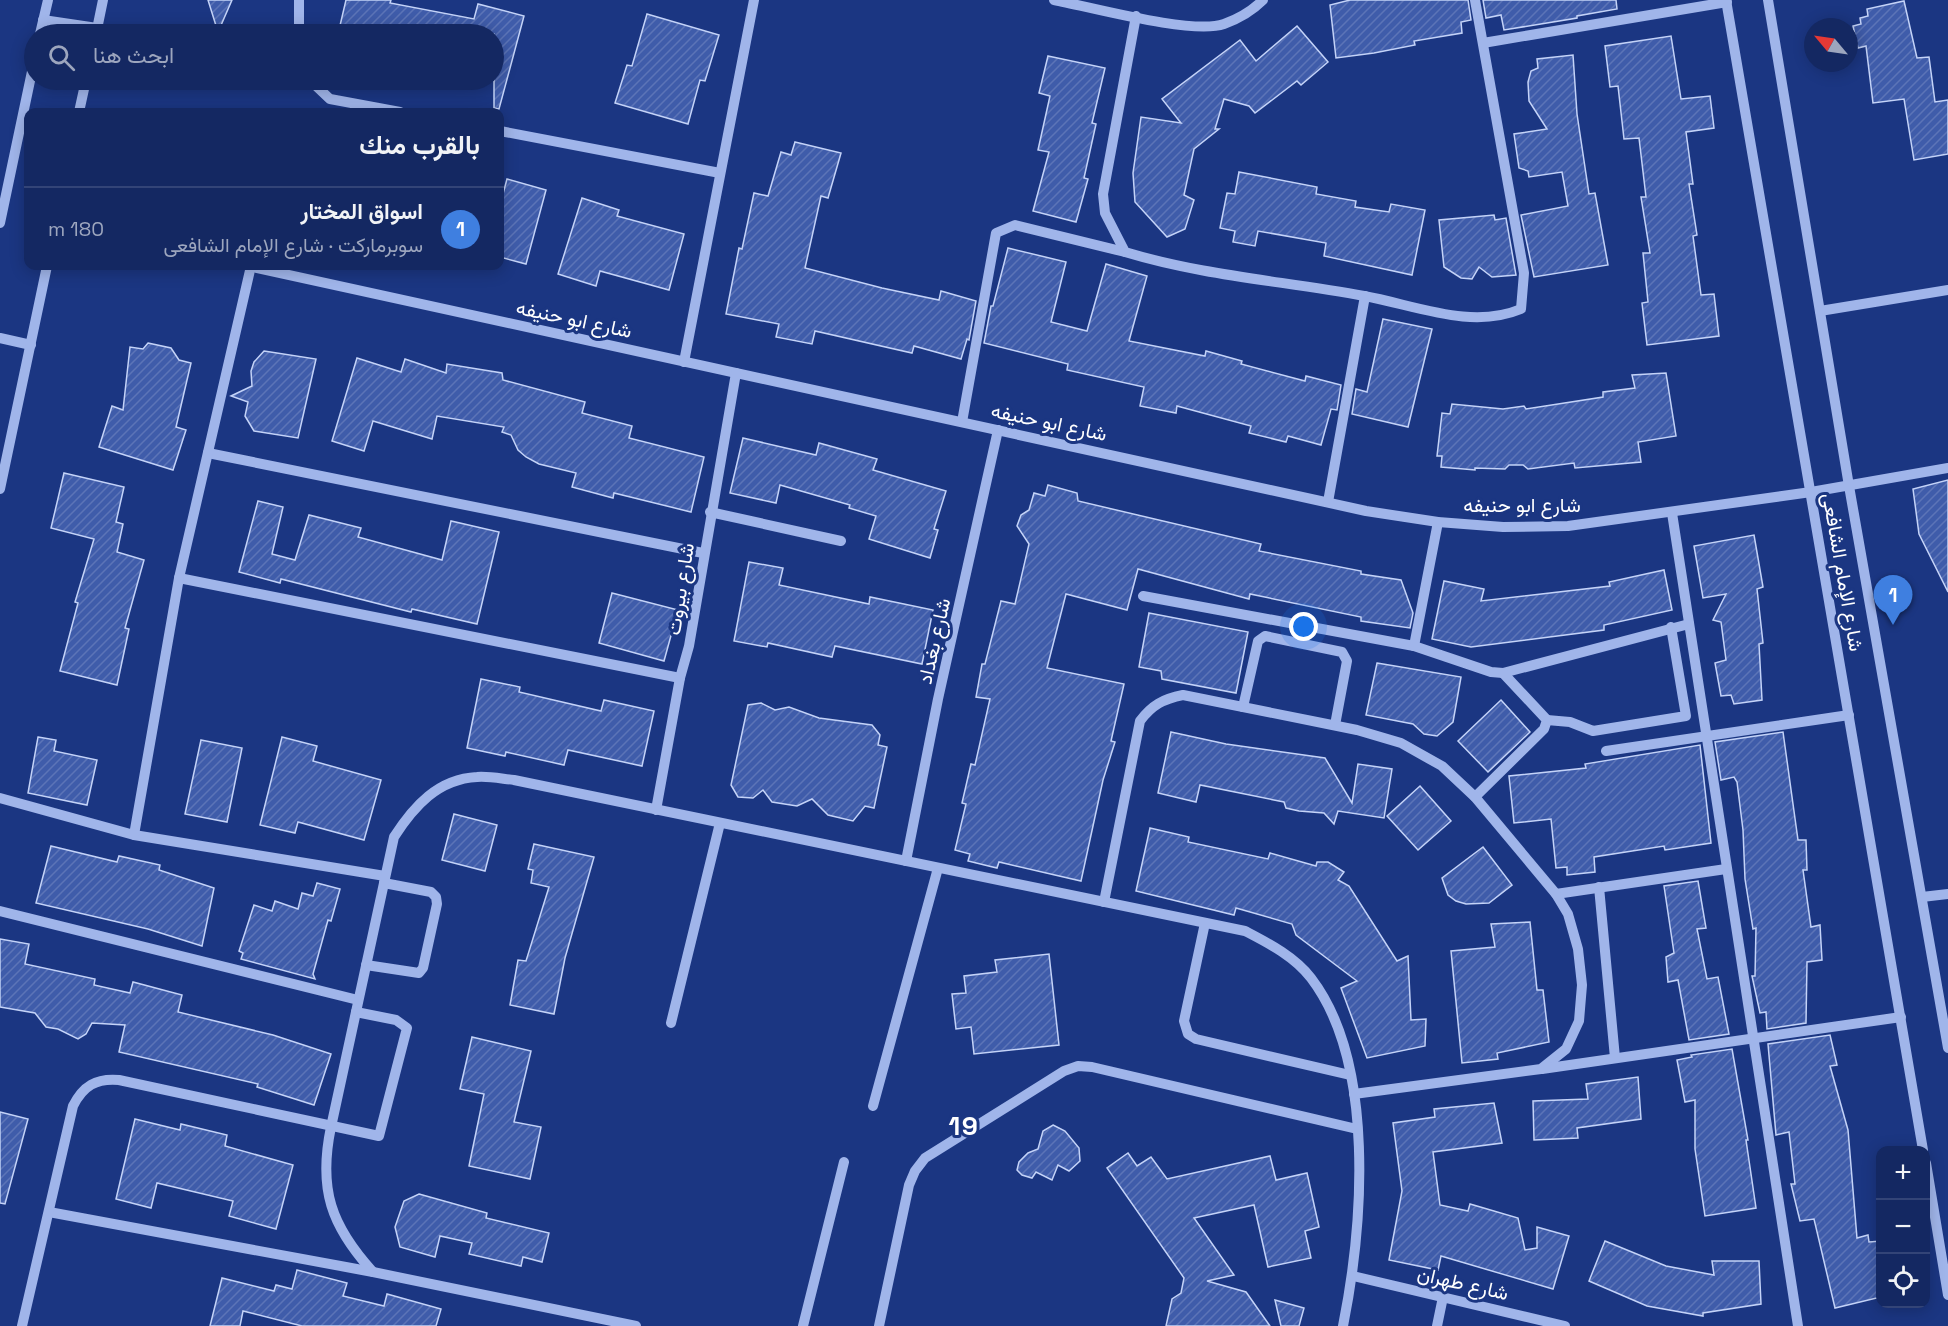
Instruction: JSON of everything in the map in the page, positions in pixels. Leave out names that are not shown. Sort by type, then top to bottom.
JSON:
[{"type":"street","points":[[43,24],[48,0]]},
{"type":"street","points":[[98,24],[103,0]]},
{"type":"street","points":[[299,0],[299,24]]},
{"type":"street","points":[[684,362],[754,0]]},
{"type":"street","points":[[1054,0],[1187,26],[1222,25],[1254,9],[1263,0]]},
{"type":"street","points":[[962,422],[996,233],[1015,225],[1186,268],[1365,296],[1443,315],[1504,316],[1521,309],[1524,273],[1475,0]]},
{"type":"street","name":"شارع الإمام الشافعى","points":[[1768,0],[1849,486],[1948,1048]]},
{"type":"street","points":[[1483,43],[1727,1]]},
{"type":"street","name":"شارع الإمام الشافعى","points":[[1727,1],[1922,1146]]},
{"type":"street","points":[[1125,252],[1105,213],[1102,194],[1136,16]]},
{"type":"street","points":[[44,20],[63,24]]},
{"type":"street","points":[[0,223],[3,197],[28,90]]},
{"type":"street","points":[[80,108],[84,90]]},
{"type":"street","points":[[321,90],[330,99],[378,108]]},
{"type":"street","points":[[504,132],[720,173]]},
{"type":"street","points":[[0,489],[46,270]]},
{"type":"street","points":[[134,835],[179,578],[248,270]]},
{"type":"street","name":"شارع ابو حنيفه","points":[[267,270],[1328,502],[1438,522],[1503,527],[1568,526],[1811,492],[1948,468]]},
{"type":"street","points":[[1820,311],[1948,290]]},
{"type":"street","points":[[1328,502],[1365,296]]},
{"type":"street","points":[[0,338],[31,345]]},
{"type":"street","name":"شارع بيروت","points":[[656,810],[680,678],[689,646],[710,512],[736,373]]},
{"type":"street","name":"شارع بغداد","points":[[906,861],[938,699],[998,430]]},
{"type":"street","points":[[208,453],[703,553]]},
{"type":"street","points":[[710,512],[841,541]]},
{"type":"street","points":[[1672,513],[1798,1326]]},
{"type":"street","points":[[1414,646],[1438,522]]},
{"type":"street","points":[[179,578],[680,678]]},
{"type":"street","points":[[1143,596],[1414,646],[1491,672],[1503,673],[1689,624]]},
{"type":"street","points":[[1503,673],[1547,720],[1570,722],[1593,731],[1686,716],[1671,627]]},
{"type":"street","points":[[1243,707],[1258,641],[1265,636],[1342,652],[1347,661],[1335,725]]},
{"type":"street","points":[[1104,902],[1140,721],[1151,707],[1166,698],[1183,695],[1335,725],[1401,743],[1442,766],[1475,797],[1556,894],[1568,914],[1578,949],[1582,985],[1580,1021],[1566,1049],[1541,1069]]},
{"type":"street","points":[[1606,751],[1849,715]]},
{"type":"street","points":[[1475,797],[1544,729],[1547,720]]},
{"type":"street","points":[[374,1272],[351,1248],[335,1218],[326,1185],[326,1151],[331,1126],[394,837],[413,808],[440,787],[477,777],[514,780],[1245,931],[1280,949],[1310,976],[1332,1010],[1345,1047],[1354,1094],[1359,1202],[1353,1276],[1343,1326]]},
{"type":"street","points":[[0,798],[134,835],[384,879],[431,892],[436,897],[437,904],[423,968],[419,973],[366,964]]},
{"type":"street","points":[[671,1023],[720,823]]},
{"type":"street","points":[[873,1106],[938,868]]},
{"type":"street","points":[[1556,894],[1726,869]]},
{"type":"street","points":[[1599,888],[1616,1058]]},
{"type":"street","points":[[1922,897],[1948,894]]},
{"type":"street","points":[[0,910],[357,1006],[396,1020],[407,1028],[379,1136],[118,1080],[104,1079],[90,1084],[80,1093],[73,1106],[22,1326]]},
{"type":"street","points":[[1205,923],[1184,1022],[1188,1034],[1196,1039],[1350,1075]]},
{"type":"street","points":[[1354,1094],[1901,1017]]},
{"type":"street","points":[[879,1326],[909,1185],[915,1171],[925,1158],[1064,1071],[1078,1066],[1092,1067],[1357,1129]]},
{"type":"street","points":[[803,1326],[844,1162]]},
{"type":"street","points":[[1930,1187],[1948,1295]]},
{"type":"street","points":[[49,1212],[374,1272],[597,1322],[636,1326]]},
{"type":"street","name":"شارع طهران","points":[[1353,1276],[1565,1326]]},
{"type":"street","points":[[1437,1326],[1443,1297]]},
{"type":"building","points":[[208,0],[232,0],[222,24],[216,24]]},
{"type":"building","points":[[346,0],[391,0],[390,3],[474,19],[478,4],[524,16],[499,108],[494,108],[494,90],[504,90],[504,24],[340,24]]},
{"type":"building","points":[[1350,0],[1468,0],[1471,20],[1461,22],[1462,33],[1414,41],[1415,45],[1336,58],[1330,5]]},
{"type":"building","points":[[1483,0],[1616,0],[1617,9],[1504,30],[1501,15],[1486,18]]},
{"type":"building","points":[[1904,1],[1917,58],[1929,57],[1935,102],[1948,100],[1948,154],[1914,160],[1904,99],[1873,103],[1866,46],[1858,48],[1858,25],[1861,24],[1860,18],[1868,16],[1867,9]]},
{"type":"building","points":[[647,14],[719,35],[705,81],[700,80],[688,124],[615,103],[627,65],[632,66]]},
{"type":"building","points":[[1297,26],[1328,62],[1301,85],[1297,81],[1255,113],[1249,106],[1224,99],[1215,129],[1219,129],[1194,149],[1184,195],[1194,200],[1185,229],[1167,237],[1135,202],[1133,173],[1141,117],[1181,123],[1162,99],[1240,40],[1256,61]]},
{"type":"building","points":[[1671,36],[1681,99],[1710,96],[1714,128],[1686,132],[1693,184],[1689,184],[1697,235],[1693,236],[1701,295],[1714,294],[1719,336],[1647,345],[1642,303],[1648,302],[1643,253],[1650,253],[1641,197],[1646,197],[1639,138],[1624,139],[1618,86],[1610,87],[1605,46]]},
{"type":"building","points":[[1573,55],[1577,114],[1589,194],[1595,193],[1608,265],[1534,277],[1521,215],[1568,206],[1562,172],[1529,177],[1528,171],[1519,168],[1514,134],[1547,129],[1529,101],[1528,82],[1531,71],[1538,68],[1537,59]]},
{"type":"building","points":[[1048,56],[1105,68],[1092,123],[1096,124],[1084,178],[1088,179],[1076,222],[1033,211],[1049,152],[1038,150],[1050,96],[1039,93]]},
{"type":"building","points":[[795,142],[841,153],[828,198],[821,196],[805,268],[939,300],[941,291],[976,301],[969,340],[967,339],[961,359],[914,346],[912,353],[815,331],[812,344],[776,337],[779,324],[726,314],[739,248],[742,249],[754,193],[768,196],[781,152],[791,155]]},
{"type":"building","points":[[1239,172],[1317,187],[1316,194],[1356,201],[1355,207],[1389,212],[1391,204],[1425,210],[1412,275],[1324,256],[1326,243],[1258,231],[1255,246],[1233,242],[1235,231],[1220,228],[1227,193],[1235,194]]},
{"type":"building","points":[[507,179],[546,190],[526,264],[504,258],[504,190]]},
{"type":"building","points":[[582,198],[619,210],[617,216],[684,234],[669,290],[600,271],[596,286],[558,274]]},
{"type":"building","points":[[1494,215],[1495,220],[1506,218],[1516,275],[1492,277],[1479,267],[1472,279],[1461,278],[1444,267],[1439,220]]},
{"type":"building","points":[[1008,248],[1066,262],[1051,322],[1087,331],[1106,264],[1147,276],[1129,341],[1205,356],[1206,351],[1242,361],[1241,364],[1305,381],[1306,376],[1341,385],[1337,410],[1331,409],[1321,445],[1288,436],[1286,442],[1249,433],[1251,426],[1177,406],[1176,413],[1140,406],[1144,387],[1067,370],[1068,364],[984,343],[991,306],[993,306]]},
{"type":"building","points":[[1383,319],[1432,329],[1408,427],[1352,414],[1356,389],[1367,392]]},
{"type":"building","points":[[148,343],[171,348],[179,360],[191,363],[176,427],[186,430],[173,470],[99,447],[112,406],[123,410],[130,347],[143,349]]},
{"type":"building","points":[[264,351],[316,359],[298,438],[254,431],[245,416],[248,402],[231,396],[252,386],[251,371],[254,362]]},
{"type":"building","points":[[357,358],[401,372],[405,359],[446,373],[447,364],[502,373],[503,380],[585,402],[582,413],[632,426],[629,438],[704,457],[691,512],[614,493],[613,498],[572,487],[576,473],[539,464],[526,457],[518,450],[511,435],[502,432],[504,427],[437,416],[432,439],[373,421],[364,451],[332,441]]},
{"type":"building","points":[[1666,373],[1676,436],[1638,442],[1641,462],[1575,468],[1574,463],[1528,469],[1523,465],[1509,465],[1505,469],[1475,468],[1475,470],[1441,467],[1442,456],[1437,456],[1442,413],[1450,414],[1452,404],[1503,409],[1524,406],[1526,409],[1603,397],[1603,392],[1635,388],[1632,375]]},
{"type":"building","points":[[743,438],[816,455],[819,443],[877,459],[873,470],[946,491],[934,529],[938,530],[930,558],[869,539],[876,516],[849,508],[850,505],[780,485],[776,503],[730,493]]},
{"type":"building","points":[[64,473],[124,487],[116,522],[123,524],[117,552],[144,560],[125,628],[129,629],[117,685],[60,671],[78,603],[75,602],[94,539],[51,528]]},
{"type":"building","points":[[1948,480],[1948,592],[1919,534],[1913,489]]},
{"type":"building","points":[[1048,485],[1077,493],[1078,501],[1261,544],[1259,551],[1361,571],[1361,574],[1401,580],[1413,613],[1410,628],[1361,621],[1361,617],[1250,594],[1249,599],[1138,569],[1127,610],[1066,594],[1047,668],[1124,684],[1111,741],[1115,742],[1103,780],[1081,881],[999,862],[997,868],[968,861],[970,854],[955,850],[966,804],[962,803],[971,764],[975,765],[990,699],[976,697],[982,664],[985,664],[1001,601],[1015,604],[1029,544],[1017,526],[1021,515],[1029,510],[1034,493],[1045,496]]},
{"type":"building","points":[[258,501],[283,507],[272,554],[295,560],[309,515],[361,528],[358,537],[442,560],[451,521],[499,532],[477,624],[412,609],[411,612],[281,579],[280,583],[239,572]]},
{"type":"building","points":[[1754,535],[1763,587],[1757,589],[1763,643],[1759,644],[1762,700],[1734,704],[1731,695],[1721,696],[1715,663],[1726,660],[1721,622],[1713,620],[1726,594],[1703,598],[1694,546]]},
{"type":"building","points":[[749,562],[783,568],[779,585],[869,604],[870,597],[933,610],[922,664],[835,646],[832,657],[768,643],[767,647],[734,641]]},
{"type":"building","points":[[1664,570],[1672,610],[1604,625],[1604,630],[1471,647],[1432,639],[1444,581],[1484,589],[1481,601],[1610,586],[1609,582]]},
{"type":"building","points":[[612,593],[678,610],[664,661],[599,643]]},
{"type":"building","points":[[1149,613],[1248,632],[1236,693],[1162,679],[1161,671],[1139,667]]},
{"type":"building","points":[[1377,663],[1461,677],[1453,722],[1437,736],[1424,734],[1413,724],[1366,715]]},
{"type":"building","points":[[481,679],[520,687],[519,692],[601,711],[604,700],[654,711],[642,766],[568,750],[564,765],[506,752],[505,756],[467,748]]},
{"type":"building","points":[[1501,700],[1530,732],[1488,772],[1458,741]]},
{"type":"building","points":[[761,703],[775,710],[789,707],[819,718],[872,725],[880,735],[878,745],[887,747],[874,808],[865,806],[853,821],[828,815],[812,799],[797,806],[772,802],[763,790],[753,798],[738,797],[731,785],[748,705]]},
{"type":"building","points":[[1171,732],[1226,744],[1325,758],[1352,803],[1358,764],[1392,769],[1384,818],[1338,811],[1334,824],[1324,813],[1299,811],[1286,808],[1284,802],[1200,785],[1196,802],[1158,793]]},
{"type":"building","points":[[1783,732],[1798,840],[1806,840],[1807,870],[1803,870],[1811,927],[1820,925],[1822,960],[1807,962],[1806,1023],[1767,1029],[1766,1012],[1760,1013],[1752,976],[1755,976],[1756,928],[1753,929],[1745,879],[1743,830],[1737,782],[1734,777],[1721,780],[1715,742]]},
{"type":"building","points":[[38,737],[56,740],[54,751],[97,760],[87,805],[28,793]]},
{"type":"building","points":[[282,737],[317,746],[313,761],[381,780],[364,840],[298,822],[295,833],[260,825]]},
{"type":"building","points":[[201,740],[242,748],[227,822],[185,814]]},
{"type":"building","points":[[1700,745],[1711,843],[1665,850],[1664,846],[1594,857],[1595,872],[1567,875],[1567,867],[1556,868],[1551,819],[1514,823],[1509,776],[1586,768],[1585,764]]},
{"type":"building","points":[[1420,786],[1451,821],[1418,850],[1387,816]]},
{"type":"building","points":[[454,814],[497,825],[485,871],[442,860]]},
{"type":"building","points":[[1150,828],[1189,837],[1188,842],[1268,859],[1270,853],[1316,866],[1317,862],[1328,862],[1344,872],[1338,880],[1349,886],[1397,961],[1408,956],[1411,1020],[1426,1019],[1425,1046],[1367,1058],[1341,988],[1357,981],[1296,935],[1292,924],[1236,908],[1234,915],[1136,891]]},
{"type":"building","points":[[534,844],[594,857],[565,958],[554,1014],[510,1005],[518,960],[526,961],[549,887],[531,883],[533,870],[528,869]]},
{"type":"building","points":[[51,846],[117,862],[119,856],[160,865],[159,870],[214,888],[202,946],[148,929],[36,903]]},
{"type":"building","points":[[1483,847],[1512,885],[1489,903],[1466,904],[1456,901],[1448,895],[1442,878]]},
{"type":"building","points":[[1698,881],[1706,928],[1697,929],[1707,979],[1718,977],[1729,1034],[1689,1040],[1678,980],[1668,982],[1666,957],[1674,953],[1664,886]]},
{"type":"building","points":[[317,883],[340,889],[331,921],[328,920],[313,974],[315,979],[241,959],[243,953],[239,951],[254,905],[272,911],[275,901],[298,909],[302,893],[313,896]]},
{"type":"building","points":[[1530,922],[1537,990],[1543,990],[1549,1042],[1497,1053],[1498,1059],[1462,1063],[1451,951],[1495,947],[1491,924]]},
{"type":"building","points":[[0,939],[29,944],[25,964],[95,979],[94,985],[130,993],[133,982],[182,995],[178,1012],[273,1035],[331,1054],[314,1105],[257,1087],[258,1084],[119,1052],[125,1025],[92,1023],[86,1034],[78,1039],[58,1029],[46,1027],[35,1013],[0,1007]]},
{"type":"building","points":[[1049,954],[1059,1045],[974,1054],[971,1027],[956,1029],[952,994],[966,993],[964,976],[997,972],[995,960]]},
{"type":"building","points":[[1830,1035],[1837,1065],[1830,1066],[1848,1130],[1857,1238],[1868,1235],[1869,1242],[1876,1241],[1876,1298],[1835,1308],[1814,1219],[1800,1221],[1791,1184],[1795,1184],[1789,1132],[1776,1135],[1768,1044]]},
{"type":"building","points":[[472,1037],[531,1051],[514,1122],[541,1127],[530,1179],[469,1166],[484,1094],[460,1089]]},
{"type":"building","points":[[1732,1049],[1748,1140],[1746,1140],[1756,1208],[1705,1216],[1695,1149],[1695,1100],[1685,1102],[1677,1060],[1692,1057],[1691,1055]]},
{"type":"building","points":[[1638,1077],[1641,1119],[1577,1128],[1578,1138],[1534,1140],[1533,1101],[1588,1099],[1586,1084]]},
{"type":"building","points":[[1494,1103],[1502,1143],[1433,1152],[1440,1205],[1468,1211],[1470,1204],[1518,1218],[1525,1250],[1537,1248],[1537,1227],[1569,1236],[1553,1289],[1441,1256],[1438,1270],[1389,1260],[1402,1191],[1393,1123],[1435,1117],[1434,1109]]},
{"type":"building","points":[[0,1112],[28,1119],[5,1204],[0,1203]]},
{"type":"building","points":[[135,1119],[180,1130],[181,1124],[227,1135],[225,1146],[293,1165],[276,1229],[229,1216],[233,1201],[157,1183],[151,1208],[116,1199]]},
{"type":"building","points":[[1053,1125],[1065,1131],[1079,1148],[1080,1161],[1069,1171],[1058,1165],[1052,1180],[1036,1172],[1032,1178],[1022,1175],[1017,1170],[1019,1162],[1028,1153],[1038,1149],[1043,1131]]},
{"type":"building","points":[[1128,1153],[1137,1166],[1151,1157],[1167,1179],[1270,1156],[1276,1180],[1307,1173],[1319,1227],[1305,1231],[1311,1258],[1268,1267],[1254,1205],[1194,1218],[1234,1275],[1207,1281],[1246,1292],[1270,1326],[1166,1326],[1172,1299],[1181,1293],[1184,1278],[1107,1168]]},
{"type":"building","points":[[419,1194],[487,1213],[486,1218],[549,1233],[542,1262],[523,1257],[521,1266],[469,1254],[472,1243],[440,1236],[435,1257],[400,1247],[395,1227],[404,1201]]},
{"type":"building","points":[[1605,1241],[1666,1266],[1714,1275],[1712,1261],[1759,1261],[1761,1304],[1703,1313],[1703,1316],[1647,1306],[1589,1281]]},
{"type":"building","points":[[297,1270],[347,1283],[343,1296],[384,1306],[387,1294],[441,1309],[436,1326],[302,1326],[243,1311],[240,1326],[210,1326],[222,1278],[274,1291],[276,1285],[292,1289]]},
{"type":"building","points":[[1275,1300],[1304,1308],[1299,1326],[1281,1326]]},
{"type":"place","name":"اسواق المختار","points":[[1893,625]]},
{"type":"district","name":"19","points":[[964,1126]]}]
